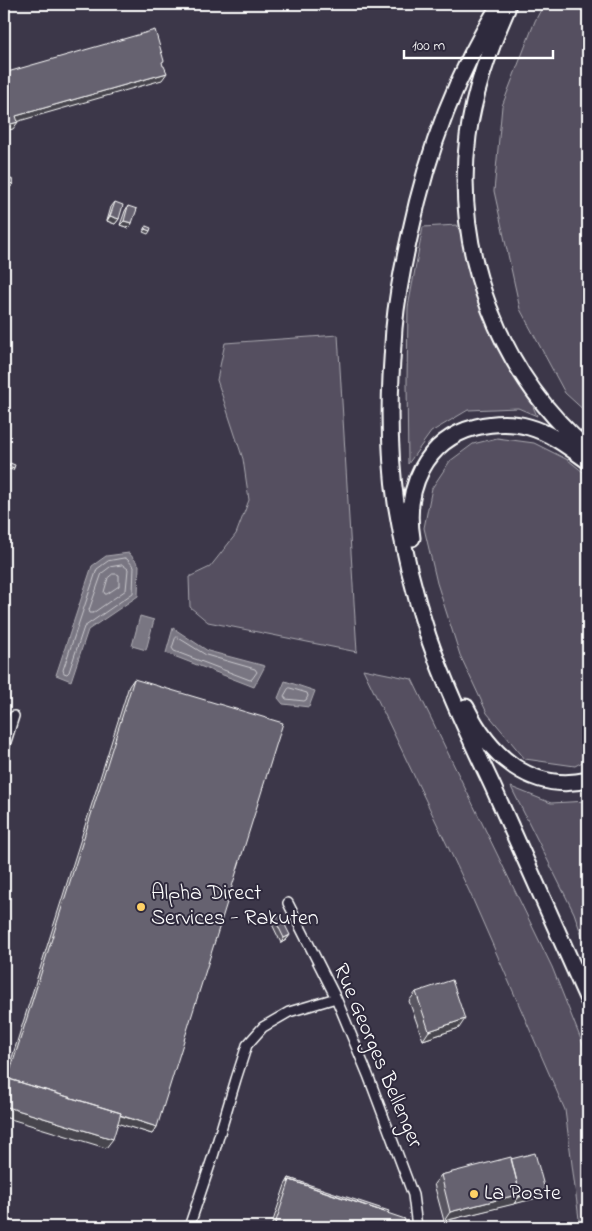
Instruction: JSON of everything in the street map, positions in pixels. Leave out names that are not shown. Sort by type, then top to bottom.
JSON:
[{"type":"highway","points":[[500,4],[468,59],[452,96],[416,205],[403,264],[394,327],[390,399],[393,472],[396,502],[408,562],[428,635],[437,660],[469,737],[588,1000]]},
{"type":"highway","points":[[515,6],[495,58],[482,104],[475,153],[474,180],[478,232],[489,280],[502,316],[512,336],[545,391],[588,438]]},
{"type":"highway","points":[[515,6],[490,47],[472,113],[468,136],[465,182],[468,230],[486,301],[507,347],[530,386],[542,402],[574,438],[588,450]]},
{"type":"highway","points":[[588,461],[565,444],[528,426],[496,423],[468,429],[440,446],[428,459],[420,472],[410,504],[410,525],[426,602],[439,640],[463,701],[485,739],[494,750],[529,776],[560,784],[588,780]]},
{"type":"street","points":[[4,748],[14,716]]},
{"type":"street","name":"Rue Georges Bellenger","points":[[288,903],[336,998],[368,1074],[413,1195],[416,1227]]},
{"type":"street","points":[[189,1227],[247,1045],[263,1027],[289,1012],[336,998]]},
{"type":"shaded area","points":[[544,4],[588,4],[588,414],[565,393],[520,309],[494,191],[502,106],[535,21]]},
{"type":"shaded area","points":[[457,225],[537,416],[518,408],[468,410],[431,432],[408,464],[408,307],[423,227]]},
{"type":"shaded area","points":[[338,335],[357,652],[208,622],[190,607],[189,577],[210,567],[236,534],[249,500],[243,459],[217,380],[225,343]]},
{"type":"shaded area","points":[[497,438],[534,443],[568,460],[588,476],[588,759],[575,766],[525,759],[487,713],[460,655],[437,583],[424,528],[432,488],[450,461],[473,444]]},
{"type":"shaded area","points":[[363,669],[412,679],[552,967],[588,1057],[588,1227],[580,1227],[565,1110],[470,893]]},
{"type":"shaded area","points":[[511,787],[551,803],[588,801],[588,954],[574,913]]},
{"type":"water","points":[[129,553],[139,565],[138,596],[88,630],[71,681],[56,675],[92,566],[106,556]]},
{"type":"water","points":[[140,616],[154,620],[146,650],[132,646]]},
{"type":"water","points":[[173,628],[208,651],[265,666],[254,687],[166,653]]},
{"type":"water","points":[[285,681],[315,691],[309,707],[283,704],[278,698]]},
{"type":"building","points":[[155,30],[164,61],[162,62],[163,66],[167,73],[16,116],[18,122],[4,126],[4,73]]},
{"type":"building","points":[[12,179],[13,183],[4,186],[4,181]]},
{"type":"building","points":[[115,202],[123,205],[119,219],[110,216]]},
{"type":"building","points":[[128,206],[137,209],[132,223],[124,221]]},
{"type":"building","points":[[146,226],[151,228],[150,231],[145,229]]},
{"type":"building","points":[[10,463],[15,465],[14,468],[9,466]]},
{"type":"building","name":"Alpha Direct Services - Rakuten","points":[[134,679],[283,723],[157,1127],[120,1115],[121,1113],[9,1079],[7,1081]]},
{"type":"building","points":[[280,915],[290,935],[284,938],[274,918]]},
{"type":"building","points":[[452,980],[465,1019],[429,1031],[416,992]]},
{"type":"building","points":[[9,1079],[121,1113],[113,1139],[4,1106],[4,1083],[7,1084]]},
{"type":"building","points":[[535,1153],[545,1190],[519,1197],[520,1194],[511,1159]]},
{"type":"building","name":"La Poste","points":[[511,1157],[520,1194],[450,1212],[441,1175]]},
{"type":"building","points":[[289,1178],[389,1211],[388,1213],[290,1180],[288,1183]]},
{"type":"building","points":[[290,1180],[405,1219],[402,1227],[274,1227]]},
{"type":"place","name":"Alpha Direct Services - Rakuten","points":[[141,907]]},
{"type":"place","name":"La Poste","points":[[474,1194]]}]
